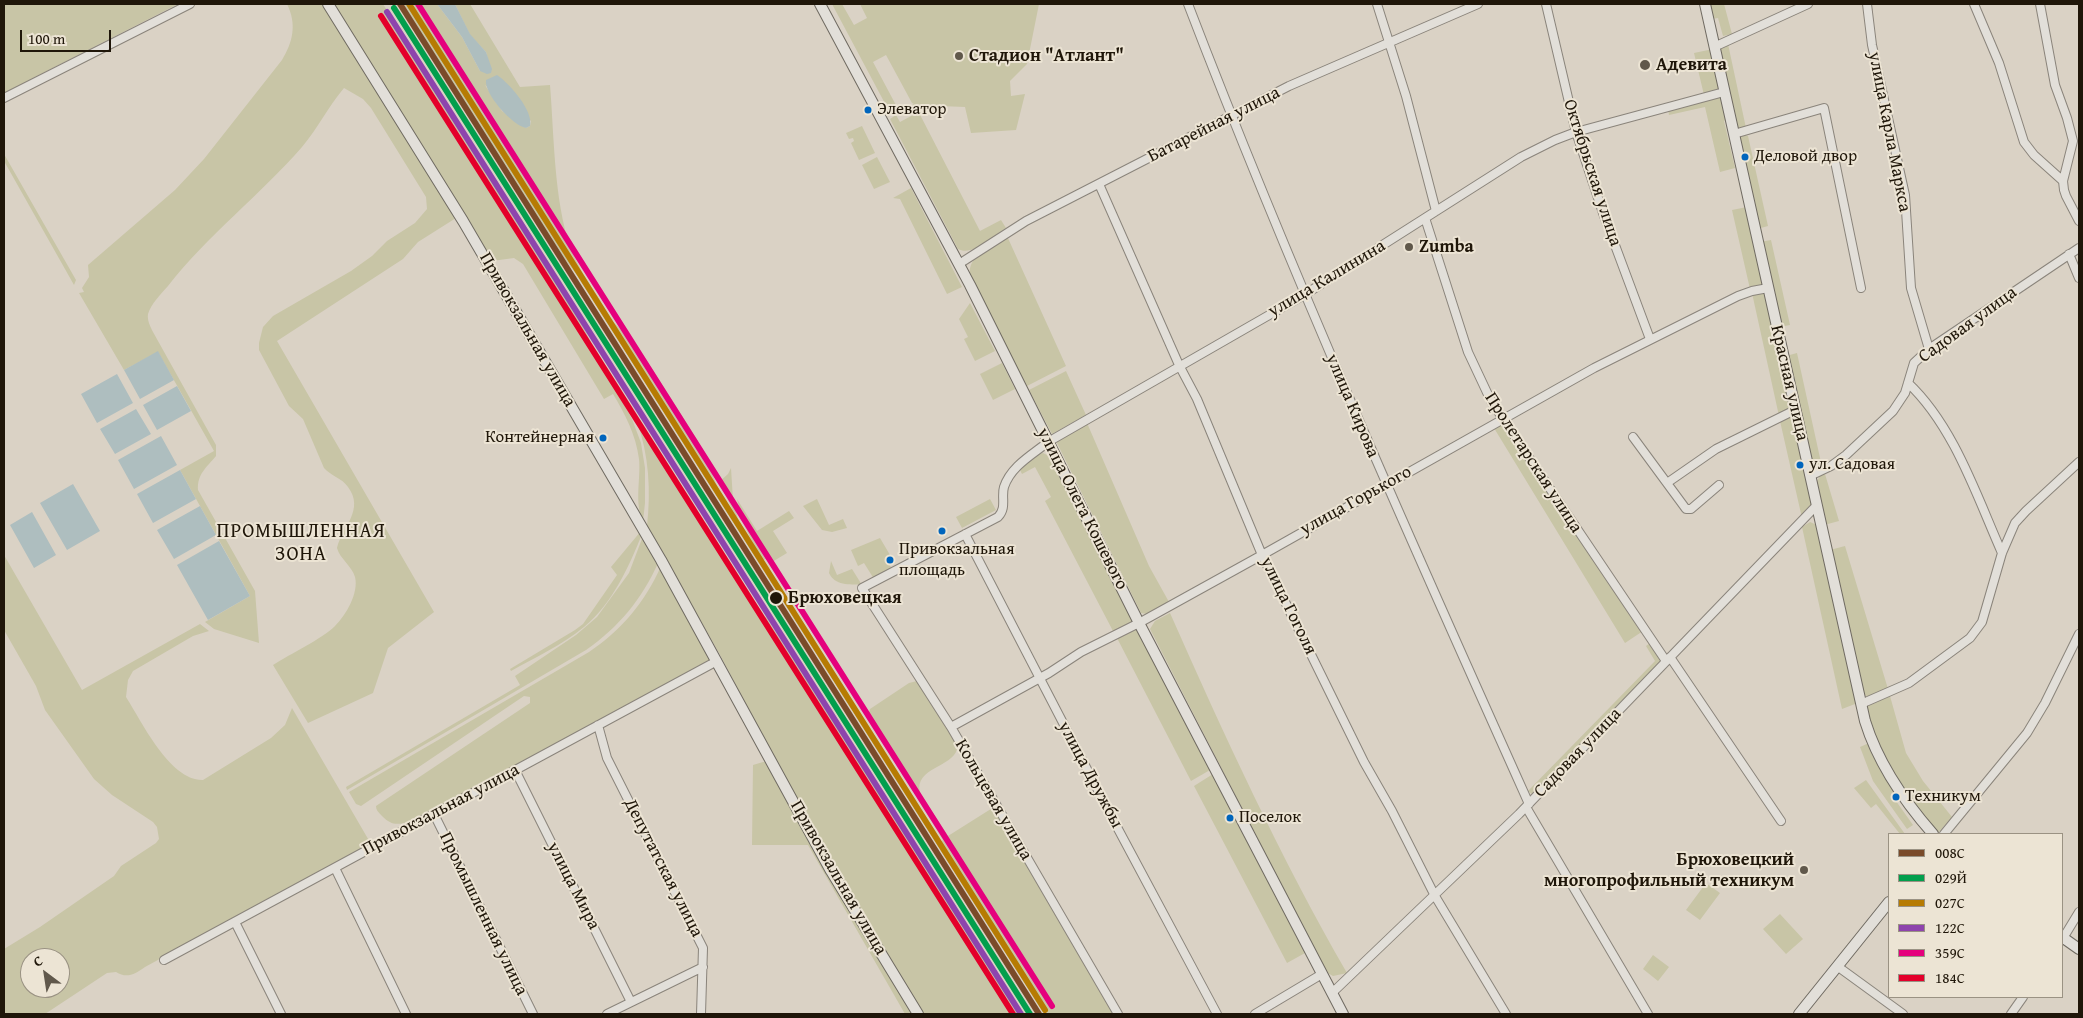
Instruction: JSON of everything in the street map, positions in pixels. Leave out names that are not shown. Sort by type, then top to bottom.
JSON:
[{"type":"street","points":[[4,98],[190,4]]},
{"type":"street","name":"Привокзальная улица","points":[[328,4],[463,221],[644,531],[831,872],[918,1014]]},
{"type":"street","name":"улица Олега Кошевого","points":[[820,4],[959,264],[1139,623],[1343,1014]]},
{"type":"street","name":"улица Кирова","points":[[1188,4],[1231,116],[1304,294],[1527,805],[1648,1014]]},
{"type":"street","points":[[1377,4],[1390,41],[1436,211]]},
{"type":"street","name":"Батарейная улица","points":[[959,264],[1012,229],[1303,79],[1478,4]]},
{"type":"street","name":"Октябрьская улица","points":[[1546,4],[1576,132],[1603,213],[1650,339]]},
{"type":"street","name":"Красная улица","points":[[1705,4],[1861,704],[1870,736],[1884,766],[1906,800],[1932,833]]},
{"type":"street","points":[[1714,47],[1808,4]]},
{"type":"street","name":"улица Карла Маркса","points":[[1866,4],[1872,45],[1904,195],[1911,288],[1929,349]]},
{"type":"street","points":[[1974,4],[1999,64],[2024,142],[2034,155],[2063,181]]},
{"type":"street","points":[[2040,4],[2055,85],[2073,141],[2063,181],[2066,196],[2079,220]]},
{"type":"street","name":"улица Калинина","points":[[965,534],[1001,514],[1004,488],[1014,470],[1048,442],[1304,294],[1533,151],[1576,132],[1724,92]]},
{"type":"street","points":[[1734,134],[1824,108],[1861,288]]},
{"type":"street","name":"улица Гоголя","points":[[1099,184],[1179,365],[1198,399],[1262,555],[1364,762],[1392,811],[1435,896],[1506,1014]]},
{"type":"street","name":"Пролетарская улица","points":[[1424,218],[1468,352],[1482,384],[1502,420],[1781,821]]},
{"type":"street","name":"Садовая улица","points":[[1810,476],[1831,466],[1893,411],[1901,401],[1914,363],[1929,349],[2079,248]]},
{"type":"street","points":[[2069,254],[2079,278]]},
{"type":"street","name":"улица Горького","points":[[951,727],[1039,678],[1081,652],[1139,623],[1386,484],[1650,339],[1738,296],[1768,288]]},
{"type":"street","points":[[1908,384],[1926,402],[1950,440],[2002,553]]},
{"type":"street","points":[[1667,483],[1716,450],[1795,410]]},
{"type":"street","points":[[1632,437],[1688,510],[1719,485]]},
{"type":"street","points":[[1861,704],[1909,683],[1970,638],[1982,622],[2002,553],[2010,533],[2020,517],[2079,462]]},
{"type":"street","name":"Садовая улица","points":[[1332,993],[1435,896],[1527,805],[1817,505]]},
{"type":"street","name":"Кольцевая улица","points":[[965,534],[862,588],[951,727],[1118,1014]]},
{"type":"street","name":"улица Дружбы","points":[[965,534],[1039,678],[1218,1014]]},
{"type":"street","points":[[1945,833],[2027,733],[2045,703],[2079,634]]},
{"type":"street","name":"Привокзальная улица","points":[[164,960],[717,661]]},
{"type":"street","name":"Депутатская улица","points":[[598,725],[609,762],[703,948],[702,1014]]},
{"type":"street","name":"улица Мира","points":[[515,770],[632,1002]]},
{"type":"street","name":"Промышленная улица","points":[[434,814],[533,1014]]},
{"type":"street","points":[[335,868],[406,1014]]},
{"type":"street","points":[[1799,1014],[1888,903]]},
{"type":"street","points":[[2063,936],[2079,912]]},
{"type":"street","points":[[235,922],[281,1014]]},
{"type":"street","points":[[2063,939],[2079,949]]},
{"type":"street","points":[[1837,966],[1903,1014]]},
{"type":"street","points":[[607,1014],[703,968]]},
{"type":"street","points":[[1255,1014],[1322,974]]},
{"type":"street","points":[[2011,1014],[2022,998]]},
{"type":"shaded area","points":[[4,4],[178,4],[4,93]]},
{"type":"shaded area","points":[[287,4],[324,4],[456,218],[418,242],[403,259],[277,341],[434,612],[388,648],[373,693],[308,723],[273,665],[329,631],[339,621],[351,603],[355,590],[355,577],[337,548],[351,518],[354,503],[353,495],[346,484],[324,468],[303,419],[289,406],[259,350],[259,343],[263,327],[273,316],[351,271],[372,256],[387,241],[415,223],[427,209],[426,197],[371,108],[363,99],[344,88],[302,147],[184,267],[156,299],[148,314],[148,321],[153,332],[216,445],[216,456],[201,475],[198,490],[255,591],[259,643],[214,629],[205,622],[250,596],[180,470],[214,451],[158,352],[124,370],[79,293],[84,292],[82,288],[89,277],[88,265],[175,190],[204,159],[282,60],[291,40],[293,26]]},
{"type":"shaded area","points":[[334,4],[383,4],[561,281],[597,355],[632,419],[641,443],[645,468],[643,521],[639,507],[638,450],[622,409],[613,394],[604,399],[523,264],[514,258],[492,261]]},
{"type":"shaded area","points":[[403,4],[437,4],[462,37],[480,71],[488,60],[486,52],[470,35],[455,4],[470,4],[520,87],[550,85],[558,188],[565,228],[576,261],[602,303],[556,248]],"holes":[[[485,85],[531,121],[530,126],[526,128],[502,111]]]},
{"type":"shaded area","points":[[437,4],[455,4],[470,34],[486,52],[492,69],[491,73],[487,74],[480,71],[462,37]]},
{"type":"shaded area","name":"Стадион \"Атлант\"","points":[[832,4],[842,4],[854,25],[867,18],[860,4],[1039,4],[1027,64],[1010,81],[1011,96],[1025,94],[1016,130],[971,133],[965,107],[915,105],[980,231],[1001,220],[1006,228],[977,248],[964,251],[958,249],[890,119],[896,115],[900,122],[913,115],[909,107],[914,104],[886,55],[873,62],[897,107],[889,111]]},
{"type":"shaded area","points":[[1707,4],[1724,4],[1732,34],[1723,36],[1718,18],[1711,19]]},
{"type":"shaded area","points":[[1728,44],[1746,128],[1735,130],[1719,48]]},
{"type":"shaded area","points":[[1713,49],[1720,91],[1704,95],[1694,53]]},
{"type":"shaded area","points":[[497,75],[520,98],[528,113],[530,126],[526,128],[520,126],[494,101],[489,93],[486,80]]},
{"type":"shaded area","points":[[1722,94],[1728,118],[1724,121],[1735,168],[1720,172],[1705,107],[1669,115],[1668,109]]},
{"type":"shaded area","points":[[862,126],[875,153],[859,160],[851,143],[854,141],[853,138],[849,139],[846,133]]},
{"type":"shaded area","points":[[1741,134],[1748,136],[1768,226],[1757,229],[1737,136]]},
{"type":"shaded area","points":[[4,154],[76,280],[74,285],[4,161]]},
{"type":"shaded area","points":[[877,157],[890,182],[874,189],[862,165]]},
{"type":"shaded area","points":[[911,188],[962,287],[947,294],[900,199],[893,198]]},
{"type":"shaded area","points":[[1747,207],[1764,285],[1750,289],[1732,210]]},
{"type":"shaded area","points":[[1007,236],[1066,366],[1027,386],[970,275],[970,268],[977,256]]},
{"type":"shaded area","points":[[1771,240],[1790,325],[1779,327],[1760,242]]},
{"type":"shaded area","points":[[1752,293],[1766,293],[1792,409],[1779,416]]},
{"type":"shaded area","points":[[970,303],[995,351],[975,361],[964,339],[968,337],[959,319]]},
{"type":"shaded area","points":[[603,311],[626,335],[651,367],[698,441],[721,495]]},
{"type":"shaded area","points":[[158,351],[174,380],[140,399],[124,370]]},
{"type":"shaded area","points":[[1797,353],[1822,467],[1818,469],[1812,467],[1786,356]]},
{"type":"shaded area","points":[[1002,363],[1015,389],[993,400],[980,374]]},
{"type":"shaded area","points":[[1066,371],[1086,415],[1052,434],[1029,390]]},
{"type":"shaded area","points":[[117,374],[133,403],[97,423],[81,394]]},
{"type":"shaded area","points":[[177,386],[191,411],[157,430],[143,405]]},
{"type":"shaded area","points":[[136,409],[151,434],[115,454],[100,429]]},
{"type":"shaded area","points":[[1794,415],[1814,505],[1802,518],[1780,421]]},
{"type":"shaded area","points":[[637,422],[645,429],[763,618],[766,617],[1020,1014],[924,1014],[825,853],[719,653],[647,526],[649,500],[648,473],[644,447]]},
{"type":"shaded area","points":[[1087,423],[1149,566],[1169,602],[1147,614],[1141,613],[1056,441]]},
{"type":"shaded area","points":[[1502,424],[1643,631],[1625,643],[1494,428]]},
{"type":"shaded area","points":[[161,436],[177,465],[134,489],[118,460]]},
{"type":"shaded area","points":[[1043,453],[1049,456],[1133,622],[1113,631],[1045,501],[1051,497],[1035,467],[1022,474],[1019,468]]},
{"type":"shaded area","points":[[731,468],[733,500],[739,523],[719,482],[728,474]]},
{"type":"shaded area","points":[[180,470],[196,499],[153,523],[137,494]]},
{"type":"shaded area","points":[[1825,474],[1839,521],[1824,525],[1815,484],[1820,476]]},
{"type":"shaded area","points":[[73,484],[100,531],[67,550],[40,503]]},
{"type":"shaded area","points":[[737,499],[757,531],[789,511],[794,518],[773,531],[787,553],[772,562],[769,557],[762,561],[743,523]]},
{"type":"shaded area","points":[[817,499],[829,525],[843,519],[847,528],[832,532],[822,530],[803,506]]},
{"type":"shaded area","points":[[990,499],[996,510],[962,528],[956,517]]},
{"type":"shaded area","points":[[200,506],[216,535],[174,559],[157,530]]},
{"type":"shaded area","points":[[32,512],[56,555],[34,568],[10,525]]},
{"type":"shaded area","points":[[1810,522],[1817,525],[1857,700],[1855,704],[1842,709],[1802,527]]},
{"type":"shaded area","points":[[641,531],[642,534],[637,547],[619,584],[594,618],[567,640],[511,671],[510,669],[583,624],[617,575],[611,567]]},
{"type":"shaded area","points":[[643,536],[658,563],[645,589],[609,632],[586,650],[347,790],[346,787],[520,685],[515,676],[576,635],[597,617],[629,573]]},
{"type":"shaded area","points":[[880,538],[890,555],[886,559],[892,569],[874,579],[864,563],[858,566],[851,550]]},
{"type":"shaded area","points":[[219,541],[250,596],[208,620],[177,565]]},
{"type":"shaded area","points":[[1845,546],[1888,689],[1869,697],[1862,694],[1830,550]]},
{"type":"shaded area","points":[[4,555],[82,690],[200,624],[209,631],[193,636],[133,671],[128,680],[126,697],[158,748],[179,771],[191,778],[203,780],[271,738],[285,725],[292,708],[371,844],[134,974],[107,973],[70,997],[70,948],[20,948],[20,998],[69,998],[45,1014],[4,1014],[4,949],[40,927],[114,876],[121,866],[156,843],[159,839],[157,827],[153,822],[112,795],[94,779],[45,710],[36,686],[4,630]]},
{"type":"shaded area","points":[[831,561],[837,575],[852,569],[862,585],[843,584],[835,580],[829,573]]},
{"type":"shaded area","points":[[661,566],[713,660],[411,821],[399,824],[392,823],[378,812],[376,806],[530,703],[530,697],[524,696],[361,806],[356,804],[349,792],[589,652],[601,643],[622,625],[640,603],[648,592]]},
{"type":"shaded area","points":[[1170,613],[1276,840],[1347,973],[1333,976],[1326,972],[1150,629],[1155,621]]},
{"type":"shaded area","points":[[1137,629],[1210,770],[1191,781],[1117,638]]},
{"type":"shaded area","points":[[1650,643],[1664,662],[1533,795],[1528,791],[1655,661],[1646,646]]},
{"type":"shaded area","points":[[917,681],[954,738],[957,749],[949,760],[923,778],[920,784],[920,792],[915,794],[867,717],[870,709],[909,683]]},
{"type":"shaded area","points":[[1890,696],[1906,753],[1923,781],[1952,817],[1938,833],[1900,785],[1881,752],[1865,707]]},
{"type":"shaded area","points":[[1869,743],[1896,790],[1891,794],[1913,825],[1907,829],[1873,781],[1860,747]]},
{"type":"shaded area","points":[[768,762],[915,1014],[905,1014],[808,845],[752,845],[753,765]]},
{"type":"shaded area","points":[[1213,774],[1305,953],[1287,963],[1194,786]]},
{"type":"shaded area","points":[[1866,780],[1904,833],[1899,833],[1876,804],[1871,808],[1854,788]]},
{"type":"shaded area","points":[[921,795],[948,836],[994,807],[1115,1014],[1044,1014],[993,927],[939,843],[943,840],[917,798]]},
{"type":"shaded area","points":[[1706,883],[1720,893],[1700,920],[1686,910]]},
{"type":"shaded area","points":[[1780,914],[1803,939],[1786,954],[1763,929]]},
{"type":"shaded area","points":[[1653,955],[1669,967],[1658,981],[1643,969]]},
{"type":"transit line","name":"008С","points":[[400,4],[1039,1014]]},
{"type":"transit line","name":"027С","points":[[409,4],[1045,1010]]},
{"type":"transit line","name":"359С","points":[[418,4],[1052,1006]]},
{"type":"transit line","name":"029Й","points":[[394,8],[1030,1014]]},
{"type":"transit line","name":"122С","points":[[387,12],[1021,1014]]},
{"type":"transit line","name":"184С","points":[[381,16],[1013,1014]]},
{"type":"place","name":"Стадион \"Атлант\"","points":[[959,56]]},
{"type":"place","name":"Адевита","points":[[1645,65]]},
{"type":"place","name":"Элеватор","points":[[868,110]]},
{"type":"place","name":"Деловой двор","points":[[1745,157]]},
{"type":"place","name":"Zumba","points":[[1409,247]]},
{"type":"place","name":"Контейнерная","points":[[603,438]]},
{"type":"place","name":"ул. Садовая","points":[[1800,465]]},
{"type":"place","name":"Привокзальная площадь","points":[[890,560]]},
{"type":"place","name":"Брюховецкая","points":[[776,598]]},
{"type":"place","name":"Техникум","points":[[1896,797]]},
{"type":"place","name":"Поселок","points":[[1230,818]]},
{"type":"place","name":"Брюховецкий многопрофильный техникум","points":[[1804,870]]},
{"type":"district","name":"ПРОМЫШЛЕННАЯ ЗОНА","points":[[301,544]]}]
